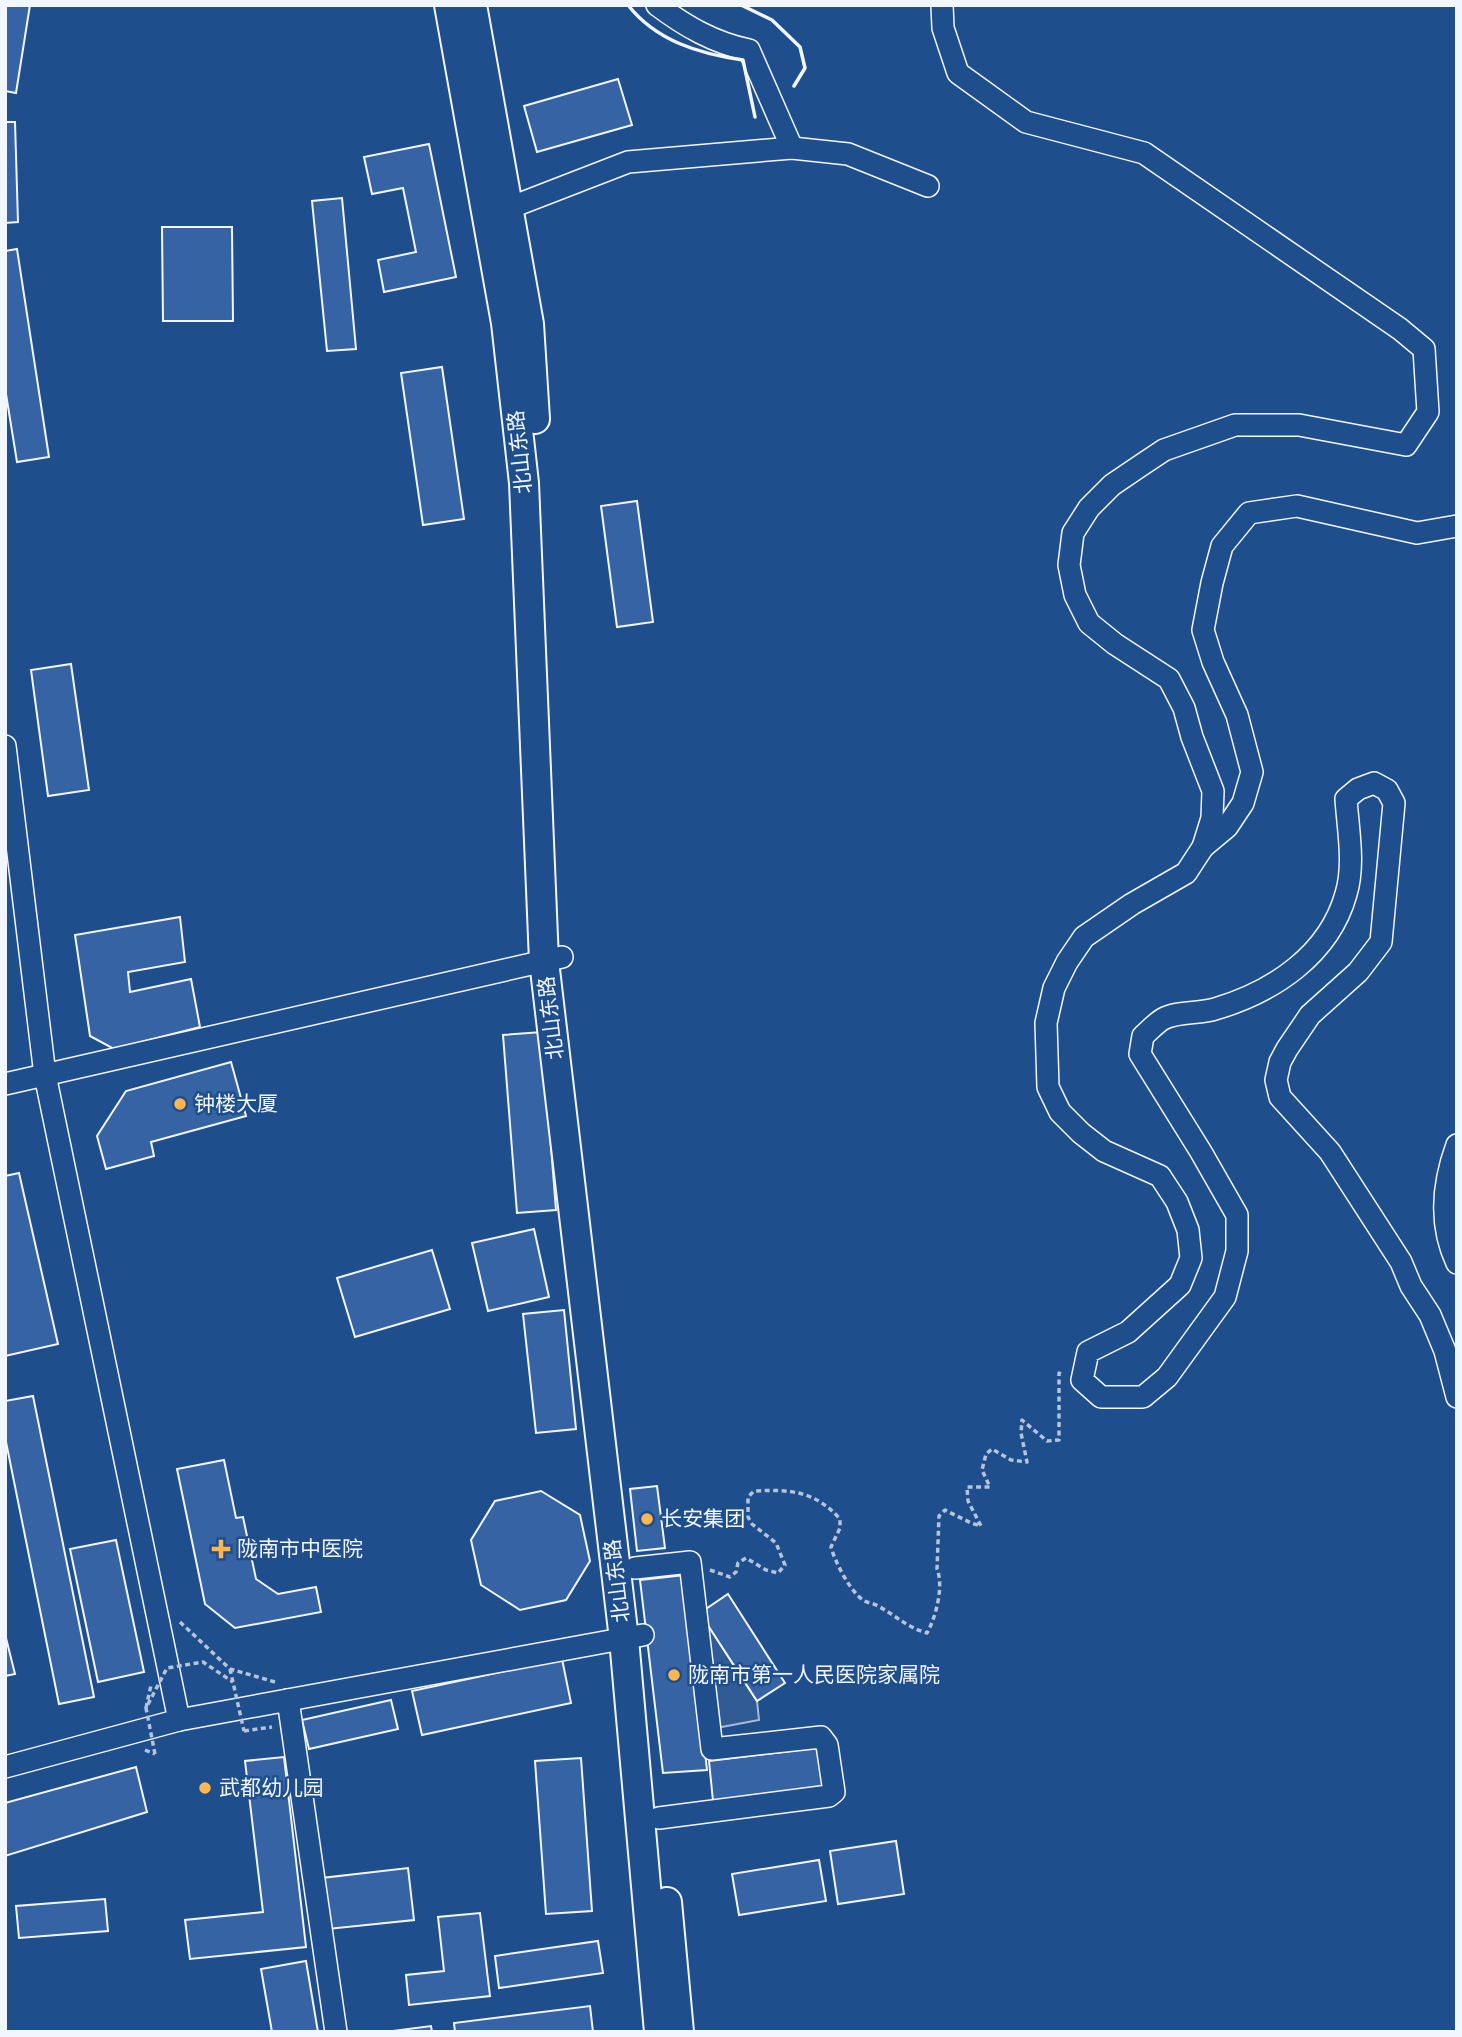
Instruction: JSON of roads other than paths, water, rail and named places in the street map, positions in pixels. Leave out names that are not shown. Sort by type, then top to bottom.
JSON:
[{"type":"main road","name":"北山东路","points":[[449,5],[506,323],[524,483],[553,959],[633,1637],[659,1818],[679,2032]]},
{"type":"main road","name":"北山东路","points":[[472,5],[529,324],[553,959],[635,1568],[633,1637],[659,2032]]},
{"type":"street","points":[[657,5],[686,26],[728,46],[749,50],[792,148]]},
{"type":"street","points":[[942,5],[943,28],[958,73],[1026,122],[1144,153],[1400,329],[1424,349],[1428,411],[1406,445],[1299,425],[1235,425],[1164,450],[1112,485],[1089,508],[1073,533],[1069,565],[1075,595],[1089,623],[1115,644],[1169,679],[1184,708],[1213,791],[1212,818],[1203,847],[1186,873],[1132,904],[1084,937],[1054,988],[1046,1023],[1048,1087],[1060,1112],[1104,1151],[1160,1176],[1181,1211],[1188,1230],[1191,1258],[1180,1285],[1128,1332],[1088,1352],[1082,1380],[1101,1397],[1143,1397],[1167,1377],[1225,1297],[1237,1251],[1237,1215],[1140,1054],[1143,1036],[1164,1018],[1214,1010],[1270,987],[1294,972],[1315,950],[1336,920],[1347,894],[1350,860],[1346,799],[1358,789],[1374,783],[1387,790],[1394,803],[1381,942],[1357,972],[1310,1015],[1280,1062],[1276,1080],[1280,1097],[1330,1153],[1401,1262],[1446,1351],[1457,1397]]},
{"type":"street","points":[[509,208],[628,162],[792,148],[848,154],[928,186]]},
{"type":"street","points":[[1203,847],[1227,827],[1243,803],[1252,772],[1237,715],[1213,662],[1203,630],[1222,546],[1249,513],[1297,506],[1417,533],[1457,526]]},
{"type":"street","points":[[5,746],[45,1075],[179,1720]]},
{"type":"street","points":[[5,1084],[553,959]]},
{"type":"street","points":[[1457,1145],[1448,1170],[1444,1202],[1446,1234],[1457,1264]]},
{"type":"street","points":[[635,1568],[690,1562],[712,1749],[821,1737],[827,1745],[834,1792],[829,1796],[659,1818]]},
{"type":"street","points":[[5,1767],[179,1720],[633,1637]]},
{"type":"street","points":[[288,1700],[336,2032]]},
{"type":"place","name":"钟楼大厦","points":[[180,1104]]},
{"type":"place","name":"长安集团","points":[[647,1519]]},
{"type":"place","name":"陇南市中医院","points":[[221,1549]]},
{"type":"place","name":"陇南市第一人民医院家属院","points":[[674,1675]]},
{"type":"place","name":"武都幼儿园","points":[[205,1788]]}]
